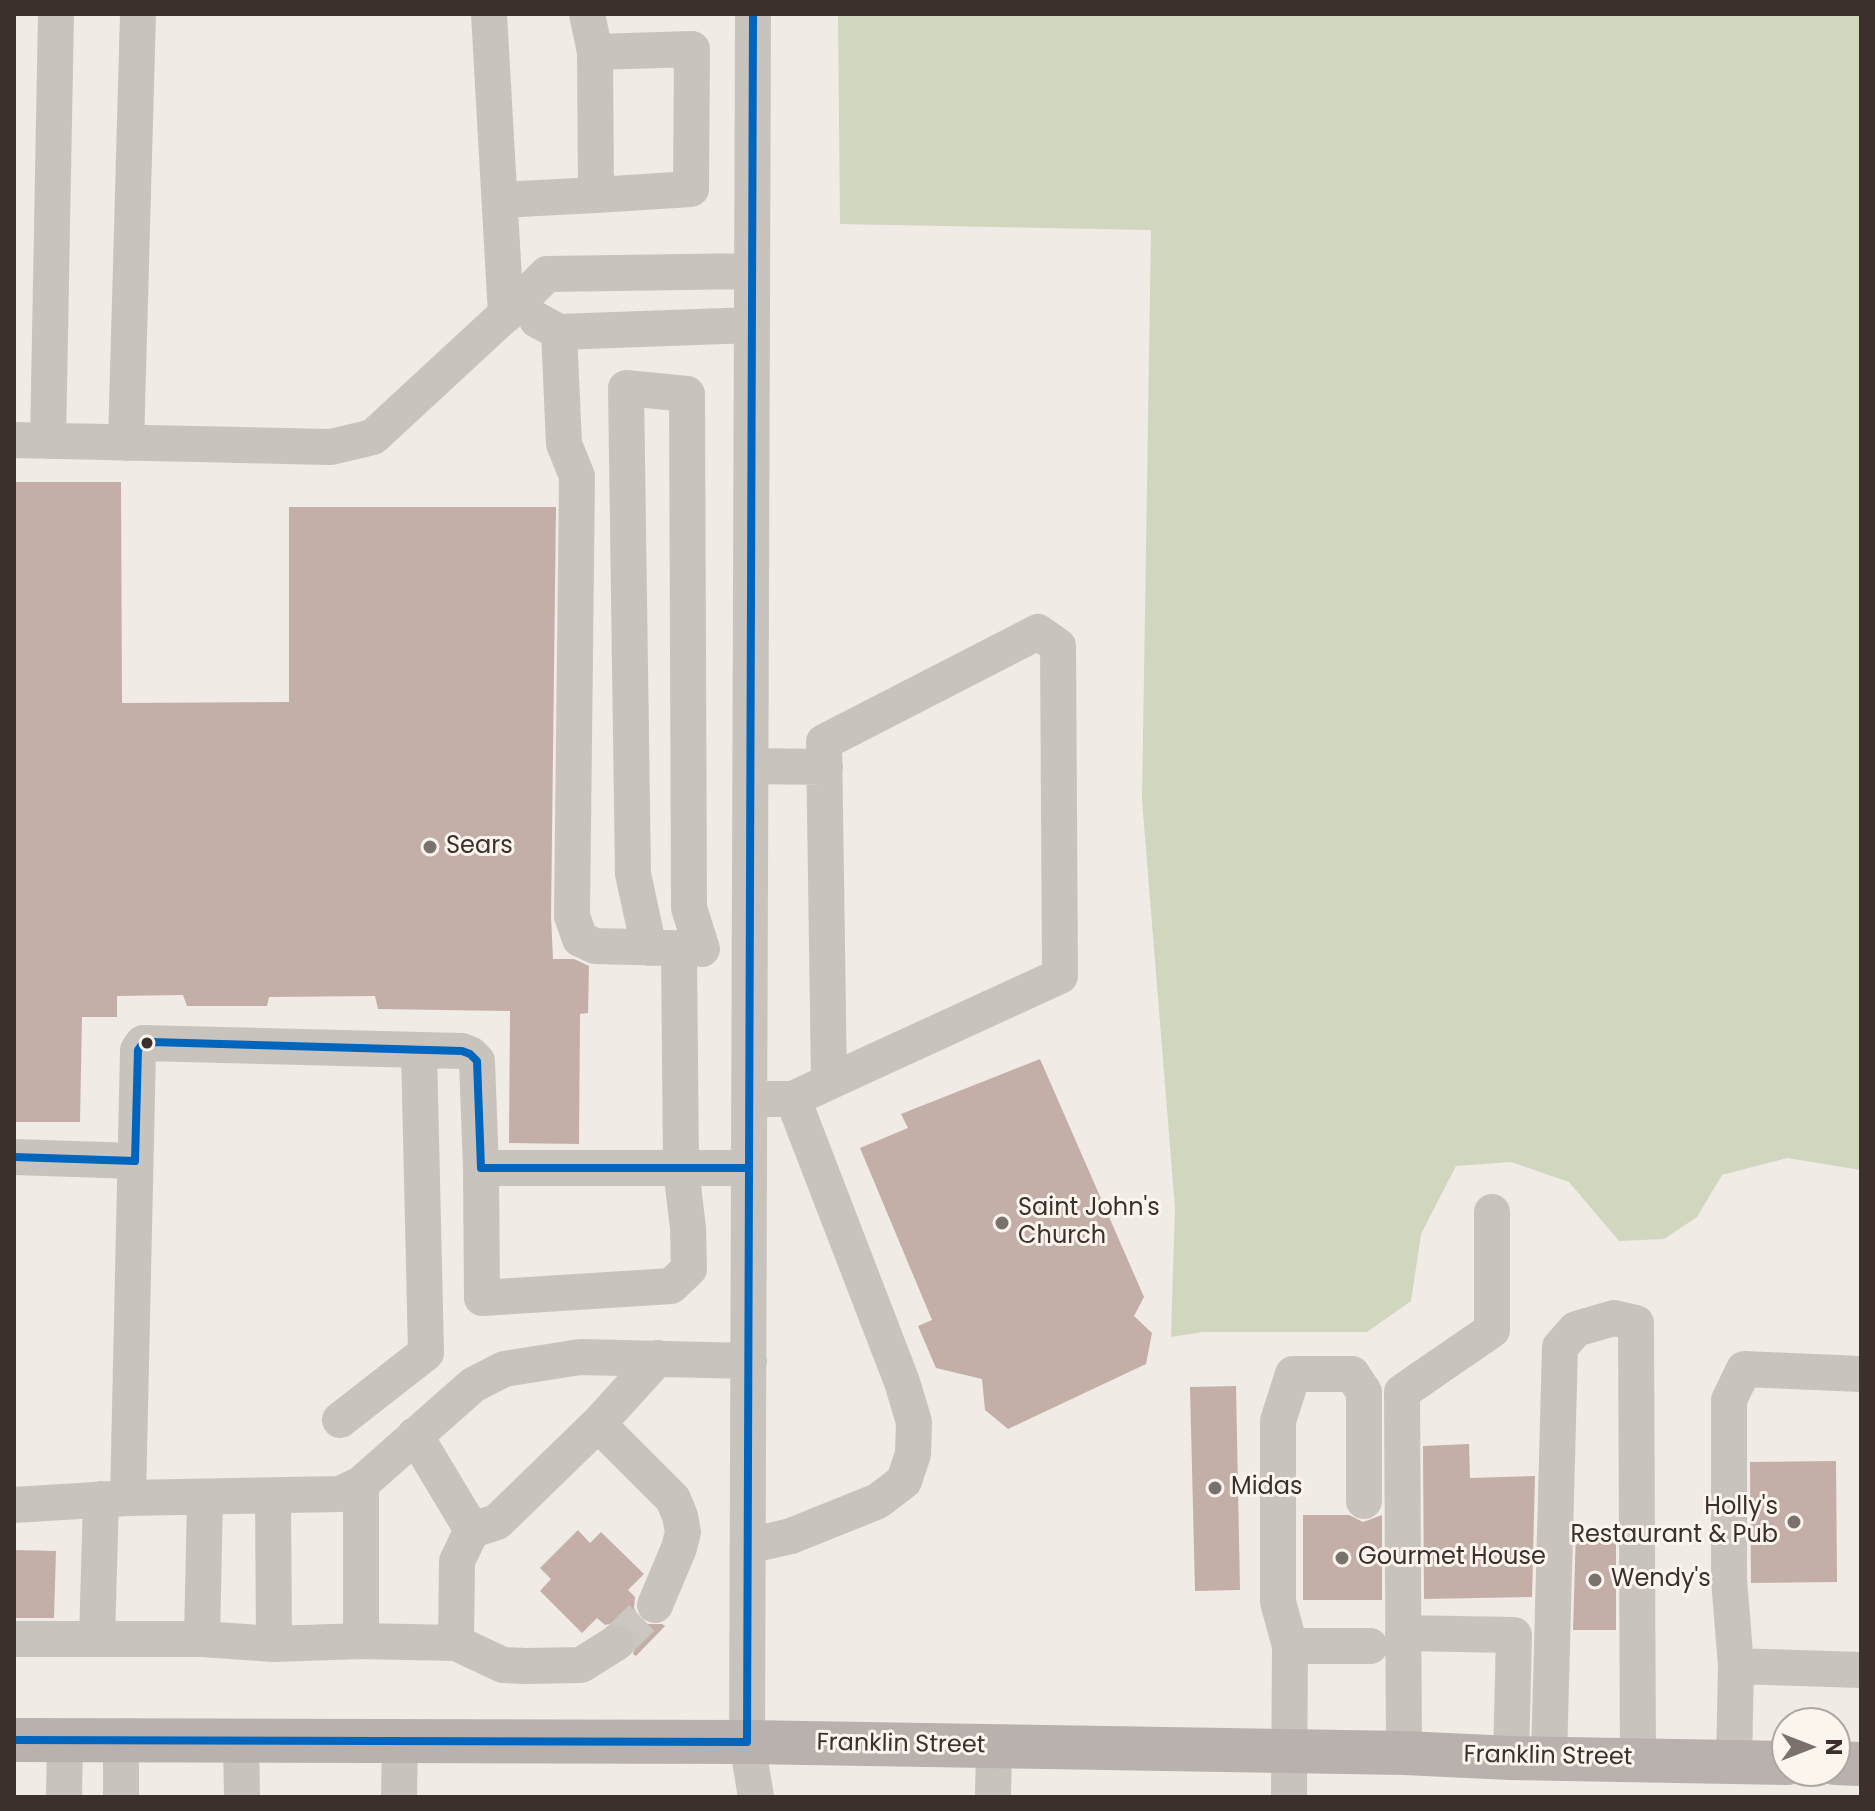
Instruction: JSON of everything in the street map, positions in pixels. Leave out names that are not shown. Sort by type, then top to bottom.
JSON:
[{"type":"main road","name":"Franklin Street","points":[[14,1740],[747,1742],[1771,1763]]},
{"type":"street","points":[[56,14],[31,440],[331,447],[373,437],[547,274],[752,271]]},
{"type":"street","points":[[126,443],[138,14]]},
{"type":"street","points":[[489,14],[510,311]]},
{"type":"street","points":[[587,14],[595,52],[596,195]]},
{"type":"street","points":[[753,14],[747,1742],[756,1797]]},
{"type":"street","points":[[500,200],[691,189],[692,49],[595,52]]},
{"type":"street","points":[[510,311],[559,332],[752,325]]},
{"type":"street","points":[[559,332],[564,444],[577,476],[572,916],[580,939],[595,946],[750,950]]},
{"type":"street","points":[[97,1638],[115,1498],[135,1161],[138,1050],[143,1043],[462,1051],[470,1054],[477,1061],[482,1298],[671,1286],[689,1269],[681,1169],[677,948],[689,908],[687,394],[626,388],[633,874],[677,948]]},
{"type":"street","points":[[750,1099],[793,1099],[1060,976],[1058,646],[1038,632],[824,742],[829,1082]]},
{"type":"street","points":[[751,766],[825,767]]},
{"type":"street","points":[[340,1420],[426,1353],[419,1050]]},
{"type":"street","points":[[748,1546],[791,1536],[878,1501],[904,1481],[913,1454],[914,1422],[902,1382],[793,1099]]},
{"type":"street","points":[[14,1157],[135,1161]]},
{"type":"street","points":[[481,1168],[749,1168]]},
{"type":"street","points":[[1404,1753],[1387,1639],[1402,1392],[1492,1330],[1492,1212]]},
{"type":"street","points":[[1530,1758],[1560,1347],[1576,1329],[1614,1318],[1636,1323],[1638,1760]]},
{"type":"street","points":[[14,1505],[115,1498],[340,1494],[361,1484],[473,1385],[504,1369],[580,1357],[749,1361]]},
{"type":"street","points":[[456,1643],[457,1561],[472,1530],[497,1522],[598,1424],[658,1358]]},
{"type":"street","points":[[1734,1762],[1736,1666],[1729,1579],[1729,1400],[1744,1369],[1861,1374]]},
{"type":"street","points":[[1289,1797],[1290,1646],[1278,1602],[1278,1421],[1293,1374],[1352,1374],[1364,1392],[1364,1501]]},
{"type":"street","points":[[598,1424],[673,1499],[680,1516],[683,1532],[679,1548],[655,1605]]},
{"type":"street","points":[[415,1435],[472,1530]]},
{"type":"street","points":[[361,1484],[361,1641]]},
{"type":"street","points":[[273,1496],[274,1644]]},
{"type":"street","points":[[202,1639],[205,1498]]},
{"type":"street","points":[[1290,1646],[1514,1635],[1530,1758]]},
{"type":"street","points":[[14,1639],[202,1639],[274,1644],[361,1641],[456,1643],[503,1665],[526,1666],[581,1665],[616,1643]]},
{"type":"street","points":[[1736,1666],[1861,1670]]},
{"type":"street","points":[[64,1797],[65,1740]]},
{"type":"street","points":[[121,1740],[121,1797]]},
{"type":"street","points":[[241,1741],[242,1797]]},
{"type":"street","points":[[399,1797],[400,1742]]},
{"type":"street","points":[[993,1797],[994,1747]]},
{"type":"green space","points":[[838,14],[1861,14],[1861,1170],[1787,1158],[1722,1175],[1697,1217],[1664,1239],[1619,1241],[1569,1182],[1511,1162],[1456,1166],[1421,1234],[1411,1301],[1367,1332],[1203,1332],[1171,1337],[1175,1208],[1142,800],[1151,230],[840,224]]},
{"type":"building","points":[[14,482],[121,482],[122,703],[289,702],[289,507],[556,507],[551,916],[553,959],[574,959],[589,966],[588,1013],[580,1014],[579,1144],[509,1143],[510,1011],[378,1009],[375,996],[269,997],[267,1006],[187,1006],[183,995],[117,996],[117,1017],[82,1017],[80,1122],[14,1122]]},
{"type":"building","name":"Saint John's Church","points":[[1040,1059],[1144,1297],[1134,1316],[1152,1333],[1146,1364],[1008,1429],[985,1410],[982,1379],[936,1368],[918,1326],[932,1320],[860,1148],[908,1128],[901,1114]]},
{"type":"building","name":"Midas","points":[[1236,1386],[1240,1590],[1195,1591],[1190,1387]]},
{"type":"building","points":[[1469,1444],[1470,1478],[1535,1476],[1532,1597],[1424,1599],[1423,1446]]},
{"type":"building","name":"Holly's Restaurant & Pub","points":[[1836,1461],[1837,1582],[1751,1583],[1750,1462]]},
{"type":"building","name":"Gourmet House","points":[[1303,1515],[1349,1515],[1363,1522],[1382,1515],[1382,1600],[1303,1600]]},
{"type":"building","points":[[578,1530],[590,1543],[601,1532],[644,1574],[628,1590],[635,1597],[634,1608],[646,1624],[665,1626],[636,1656],[633,1654],[637,1641],[626,1625],[616,1622],[605,1625],[597,1618],[582,1633],[540,1591],[551,1579],[540,1568]]},
{"type":"building","name":"Wendy's","points":[[1576,1530],[1616,1530],[1616,1630],[1573,1630]]},
{"type":"building","points":[[14,1550],[56,1551],[54,1618],[14,1618]]},
{"type":"tunnel","points":[[616,1643],[655,1605]]},
{"type":"transit line","points":[[14,1740],[747,1742],[753,14]]},
{"type":"transit line","points":[[14,1157],[135,1161],[138,1050],[143,1043],[152,1042],[462,1051],[470,1054],[477,1061],[481,1168],[749,1168]]},
{"type":"place","name":"Sears","points":[[430,847]]},
{"type":"place","name":"Saint John's Church","points":[[1002,1223]]},
{"type":"place","name":"Midas","points":[[1215,1488]]},
{"type":"place","name":"Holly's Restaurant & Pub","points":[[1794,1522]]},
{"type":"place","name":"Gourmet House","points":[[1342,1558]]},
{"type":"place","name":"Wendy's","points":[[1595,1580]]}]
